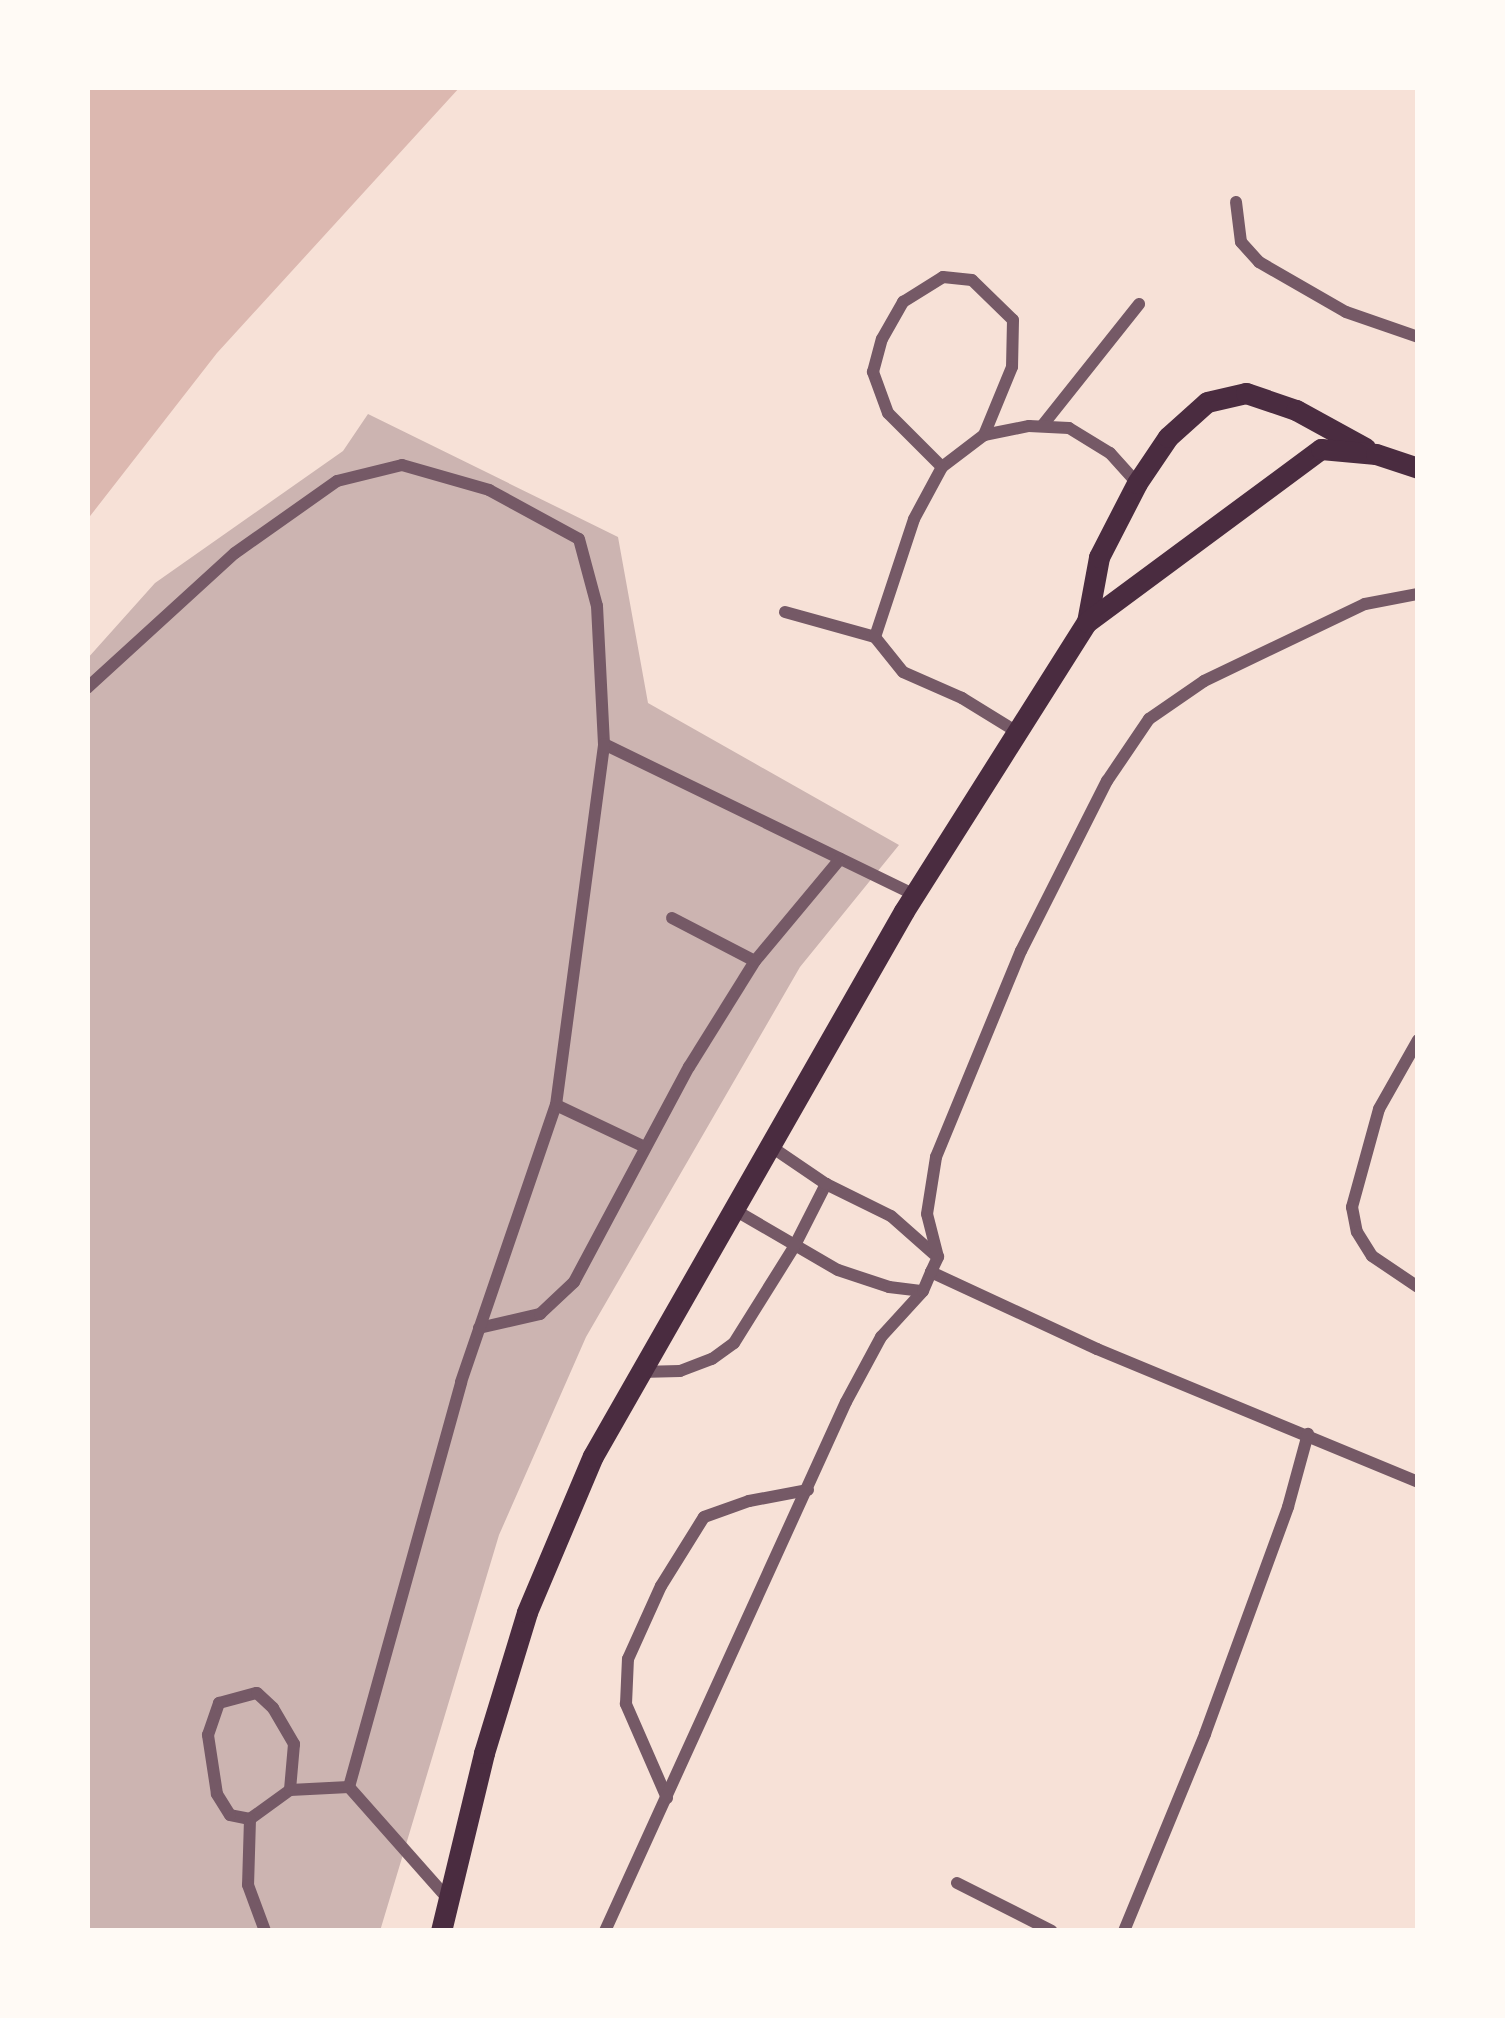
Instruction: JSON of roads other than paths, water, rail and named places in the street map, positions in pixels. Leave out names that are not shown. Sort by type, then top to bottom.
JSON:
[{"type":"main road","points":[[1087,622],[1099,556],[1137,483],[1168,436],[1207,402],[1246,393],[1296,410],[1376,454],[1418,468]]},
{"type":"main road","points":[[441,1931],[484,1753],[527,1612],[593,1456],[914,895],[1017,732],[1087,622],[1321,448],[1376,454]]},
{"type":"street","points":[[1236,202],[1241,242],[1259,262],[1346,312],[1418,337]]},
{"type":"street","points":[[942,467],[888,413],[873,372],[882,339],[903,302],[944,278],[972,280],[1013,320],[1012,367],[984,435]]},
{"type":"street","points":[[1042,426],[1139,304]]},
{"type":"street","points":[[874,637],[914,519],[942,467],[984,435],[1042,426],[1069,428],[1097,443],[1137,483]]},
{"type":"street","points":[[87,688],[176,602],[337,481],[402,466],[489,490],[579,539],[598,606],[604,744],[556,1105],[479,1328],[349,1787]]},
{"type":"street","points":[[605,1931],[880,1337],[923,1291],[932,1272],[938,1257],[927,1214],[936,1156],[973,1058],[1069,850],[1149,718],[1256,652],[1365,604],[1418,594]]},
{"type":"street","points":[[785,612],[874,637],[902,672],[962,698],[1017,732]]},
{"type":"street","points":[[604,744],[914,895]]},
{"type":"street","points":[[479,1328],[540,1314],[574,1282],[606,1230],[645,1147],[755,961],[840,859]]},
{"type":"street","points":[[671,918],[755,961]]},
{"type":"street","points":[[1418,1040],[1379,1109],[1352,1207],[1357,1232],[1372,1256],[1418,1287]]},
{"type":"street","points":[[556,1105],[645,1147]]},
{"type":"street","points":[[770,1146],[826,1184],[891,1216],[938,1257]]},
{"type":"street","points":[[639,1372],[680,1371],[712,1359],[734,1342],[826,1184]]},
{"type":"street","points":[[733,1209],[866,1281],[923,1291]]},
{"type":"street","points":[[932,1272],[1097,1349],[1418,1482]]},
{"type":"street","points":[[1124,1931],[1205,1734],[1288,1507],[1308,1434]]},
{"type":"street","points":[[667,1798],[626,1704],[628,1659],[661,1586],[704,1517],[749,1501],[808,1490]]},
{"type":"street","points":[[290,1790],[294,1744],[274,1708],[257,1693],[219,1703],[208,1736],[217,1794],[230,1815],[250,1819],[290,1790],[349,1787]]},
{"type":"street","points":[[349,1787],[449,1900]]},
{"type":"street","points":[[250,1819],[248,1885],[265,1931]]},
{"type":"street","points":[[957,1883],[1052,1931]]}]
